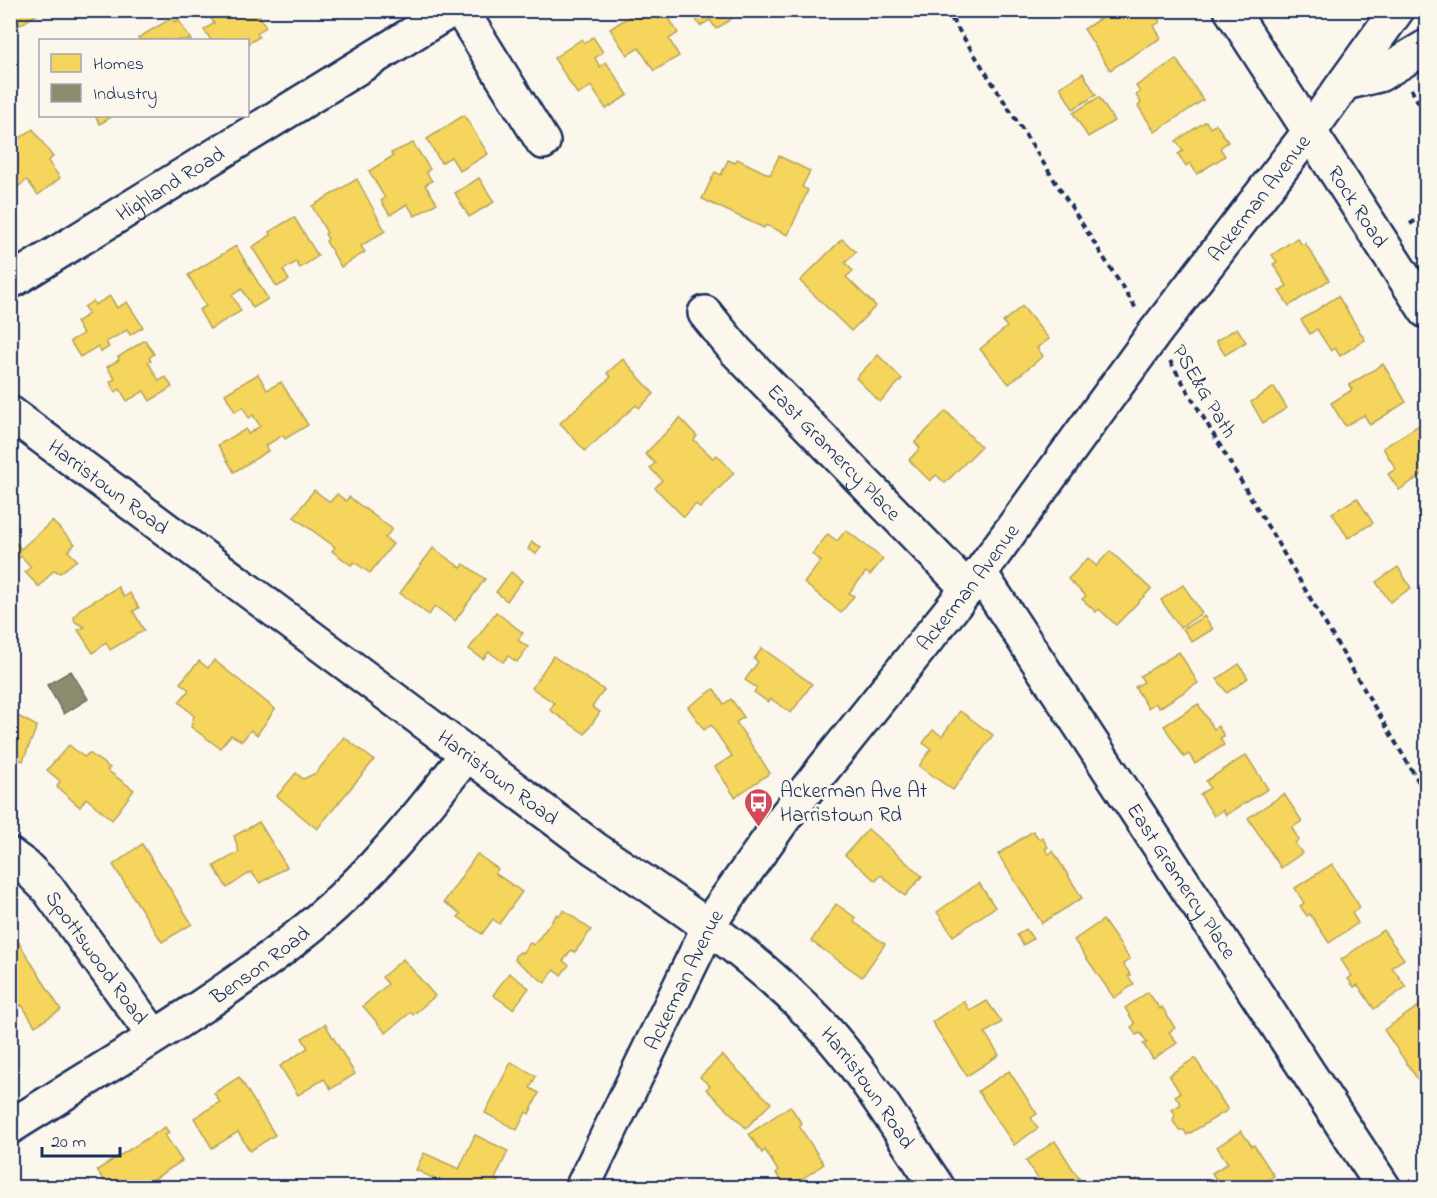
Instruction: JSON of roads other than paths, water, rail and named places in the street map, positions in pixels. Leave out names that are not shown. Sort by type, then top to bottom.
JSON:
[{"type":"street","name":"Highland Road","points":[[10,282],[451,10]]},
{"type":"street","points":[[461,10],[543,142]]},
{"type":"street","name":"Rock Road","points":[[1231,10],[1426,311]]},
{"type":"street","name":"Ackerman Avenue","points":[[582,1188],[708,927],[784,818],[974,581],[1153,335],[1310,131],[1397,10]]},
{"type":"street","points":[[1345,82],[1379,75],[1426,47]]},
{"type":"street","name":"East Gramercy Place","points":[[705,313],[736,351],[974,581],[1384,1188]]},
{"type":"street","name":"Harristown Road","points":[[10,413],[595,849],[678,904],[779,984],[822,1026],[854,1065],[938,1188]]},
{"type":"street","name":"Benson Road","points":[[10,1127],[253,971],[313,924],[370,871],[421,814],[467,754]]},
{"type":"street","name":"Spottswood Road","points":[[10,855],[25,866],[48,889],[154,1036]]},
{"type":"place","name":"Ackerman Ave At Harristown Rd","points":[[759,828]]}]
